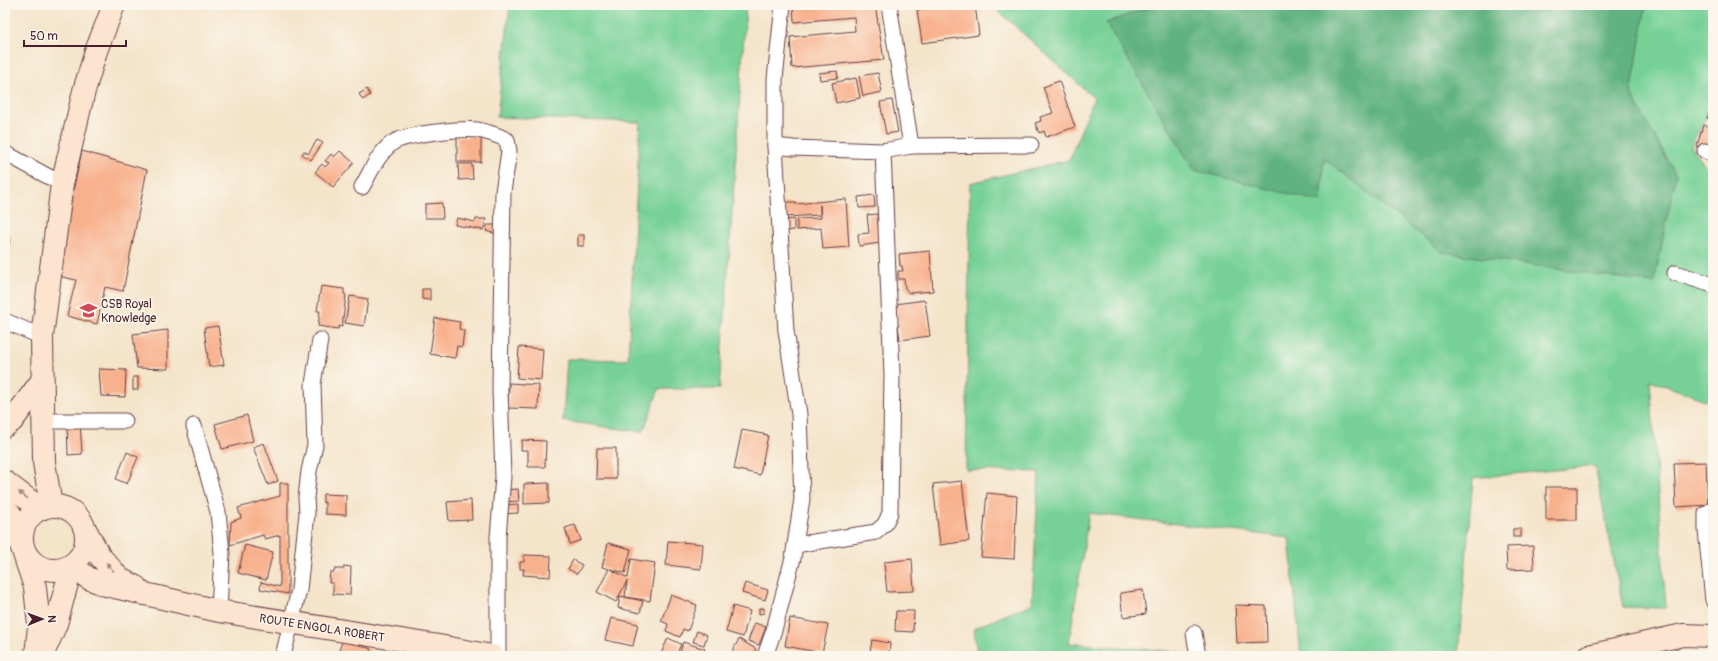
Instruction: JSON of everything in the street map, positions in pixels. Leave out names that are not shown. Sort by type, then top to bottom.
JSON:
[{"type":"street","points":[[62,513],[44,462],[42,337],[62,184],[88,78],[96,51],[114,5]]},
{"type":"street","points":[[765,656],[776,623],[795,545],[802,499],[799,414],[786,331],[776,146],[775,79],[784,5]]},
{"type":"street","points":[[889,5],[911,146]]},
{"type":"street","points":[[362,187],[386,148],[392,142],[416,134],[477,130],[507,140],[509,151],[502,208],[500,389],[503,477],[498,537],[498,656]]},
{"type":"street","points":[[776,146],[793,148],[883,151],[911,146],[1031,146]]},
{"type":"street","points":[[795,545],[876,532],[885,524],[890,513],[892,374],[883,151]]},
{"type":"street","points":[[5,153],[62,184]]},
{"type":"street","points":[[1675,273],[1713,285]]},
{"type":"street","points":[[5,321],[42,337]]},
{"type":"street","points":[[283,656],[299,590],[308,513],[307,491],[315,445],[313,384],[320,340]]},
{"type":"street","points":[[42,389],[59,484],[62,513]]},
{"type":"street","points":[[5,426],[12,421],[42,389]]},
{"type":"street","points":[[48,421],[125,421]]},
{"type":"street","points":[[194,426],[218,512],[222,553],[219,612]]},
{"type":"street","points":[[5,482],[62,513],[86,536],[84,548],[80,557],[72,565],[58,570],[43,569],[30,560],[23,548],[23,529],[30,517],[62,513]]},
{"type":"street","points":[[5,508],[11,515],[35,587],[39,626],[36,656]]},
{"type":"street","points":[[1713,509],[1706,514],[1706,530],[1713,600]]},
{"type":"street","name":"ROUTE ENGOLA ROBERT","points":[[62,513],[120,578],[154,596]]},
{"type":"street","points":[[42,656],[56,624],[72,565]]},
{"type":"street","name":"ROUTE ENGOLA ROBERT","points":[[72,565],[88,578],[106,585],[219,612],[436,651],[492,656]]},
{"type":"street","points":[[1194,633],[1198,656]]},
{"type":"street","points":[[1588,656],[1683,635],[1713,636]]},
{"type":"green space","points":[[510,5],[746,5],[720,389],[659,389],[643,432],[563,421],[567,359],[628,360],[640,122],[497,117]]},
{"type":"green space","points":[[992,5],[1155,5],[1106,23],[1321,202],[1324,158],[1442,252],[1676,175],[1631,94],[1646,5],[1713,5],[1713,104],[1691,146],[1713,177],[1713,403],[1650,380],[1666,608],[1623,607],[1595,466],[1473,478],[1458,656],[1301,656],[1289,538],[1089,513],[1069,643],[1180,652],[1180,656],[977,656],[974,628],[1032,604],[1039,472],[966,470],[970,183],[1069,160],[1094,98]]},
{"type":"green space","points":[[1155,5],[1646,5],[1631,94],[1676,175],[1654,283],[1442,252],[1324,158],[1321,202],[1194,170],[1106,23]]},
{"type":"building","points":[[793,5],[875,5],[884,60],[792,68],[790,37],[855,31],[854,17],[794,22]]},
{"type":"building","points":[[954,5],[975,5],[979,35],[922,43],[917,10]]},
{"type":"building","points":[[837,71],[838,78],[820,80],[819,73]]},
{"type":"building","points":[[878,73],[882,92],[863,96],[859,76]]},
{"type":"building","points":[[856,78],[860,98],[836,103],[832,83]]},
{"type":"building","points":[[1059,81],[1075,127],[1046,137],[1044,131],[1039,133],[1035,123],[1041,121],[1040,117],[1053,113],[1043,87]]},
{"type":"building","points":[[367,89],[370,95],[363,100],[359,94]]},
{"type":"building","points":[[892,100],[898,132],[886,134],[880,102]]},
{"type":"building","points":[[1713,104],[1713,121],[1707,118]]},
{"type":"building","points":[[1703,125],[1713,128],[1713,150],[1697,146]]},
{"type":"building","points":[[457,137],[481,137],[481,162],[457,162]]},
{"type":"building","points":[[317,140],[323,143],[311,160],[302,154],[304,151],[308,154]]},
{"type":"building","points":[[82,151],[147,170],[123,291],[105,287],[97,324],[67,316],[76,280],[54,275]]},
{"type":"building","points":[[340,151],[354,163],[333,187],[315,172],[322,164],[325,167],[329,163],[325,161],[331,154],[334,157]]},
{"type":"building","points":[[458,164],[472,164],[473,179],[459,180]]},
{"type":"building","points":[[874,195],[875,207],[859,208],[858,197]]},
{"type":"building","points":[[846,199],[849,247],[823,249],[821,228],[797,230],[797,219],[821,218],[820,205],[820,215],[784,217],[783,202],[795,202],[795,204]]},
{"type":"building","points":[[442,203],[443,218],[425,218],[425,204]]},
{"type":"building","points":[[877,214],[880,243],[859,246],[858,234],[869,233],[867,215]]},
{"type":"building","points":[[457,218],[475,222],[476,219],[486,219],[483,230],[455,225]]},
{"type":"building","points":[[794,219],[794,230],[785,231],[784,220]]},
{"type":"building","points":[[487,225],[497,225],[496,234],[486,231]]},
{"type":"building","points":[[578,235],[584,235],[584,246],[578,246]]},
{"type":"building","points":[[5,238],[10,238],[8,249],[5,248]]},
{"type":"building","points":[[930,251],[933,291],[909,293],[905,288],[904,279],[898,279],[898,271],[903,271],[902,266],[900,266],[899,254]]},
{"type":"building","points":[[321,286],[344,289],[344,294],[346,295],[342,327],[339,326],[338,329],[318,326],[320,311],[317,311]]},
{"type":"building","points":[[422,289],[430,289],[430,300],[422,299]]},
{"type":"building","points":[[350,296],[368,299],[364,326],[345,323]]},
{"type":"building","points":[[925,300],[930,336],[900,340],[895,304]]},
{"type":"building","points":[[435,318],[460,322],[459,329],[464,330],[462,347],[457,346],[455,358],[430,354]]},
{"type":"building","points":[[218,326],[224,365],[209,367],[204,328]]},
{"type":"building","points":[[168,330],[168,369],[137,368],[133,334]]},
{"type":"building","points":[[519,347],[543,349],[541,380],[517,378]]},
{"type":"building","points":[[99,369],[126,370],[125,397],[101,396]]},
{"type":"building","points":[[133,377],[138,377],[138,390],[133,390]]},
{"type":"building","points":[[509,383],[539,385],[538,409],[508,408]]},
{"type":"building","points":[[247,415],[253,441],[222,449],[215,424]]},
{"type":"building","points":[[80,421],[82,454],[68,455],[67,422]]},
{"type":"building","points":[[742,430],[768,435],[760,475],[734,469]]},
{"type":"building","points":[[522,440],[546,441],[545,467],[528,467],[528,450],[521,450]]},
{"type":"building","points":[[264,443],[278,481],[268,485],[253,447]]},
{"type":"building","points":[[597,448],[616,448],[616,479],[596,479]]},
{"type":"building","points":[[1711,451],[1713,451],[1713,467],[1712,467]]},
{"type":"building","points":[[127,452],[138,457],[127,484],[116,479]]},
{"type":"building","points":[[1706,462],[1708,505],[1676,507],[1674,463]]},
{"type":"building","points":[[962,481],[969,541],[940,545],[933,484]]},
{"type":"building","points":[[280,483],[288,483],[288,594],[260,589],[261,582],[280,587],[280,535],[265,539],[263,535],[230,545],[231,522],[241,518],[238,508],[280,496]]},
{"type":"building","points":[[549,483],[549,503],[524,504],[524,484]]},
{"type":"building","points":[[1546,487],[1577,487],[1577,520],[1546,520]]},
{"type":"building","points":[[518,489],[519,501],[503,502],[502,490]]},
{"type":"building","points":[[987,493],[1017,496],[1014,559],[981,557]]},
{"type":"building","points":[[323,494],[346,495],[346,515],[325,514]]},
{"type":"building","points":[[471,500],[472,520],[449,521],[447,502]]},
{"type":"building","points":[[518,504],[518,513],[502,514],[502,505]]},
{"type":"building","points":[[575,525],[581,540],[570,544],[565,528]]},
{"type":"building","points":[[1513,529],[1521,529],[1521,537],[1513,537]]},
{"type":"building","points":[[668,541],[703,544],[701,569],[666,565]]},
{"type":"building","points":[[608,543],[631,549],[625,573],[610,569],[628,578],[631,559],[655,563],[650,601],[625,597],[627,581],[616,602],[597,592],[609,569],[602,567]]},
{"type":"building","points":[[245,545],[273,552],[266,580],[238,573]]},
{"type":"building","points":[[1533,546],[1534,569],[1507,570],[1506,547]]},
{"type":"building","points":[[524,555],[551,556],[550,577],[523,575],[524,569],[520,569],[520,562],[524,562]]},
{"type":"building","points":[[912,559],[914,591],[887,592],[884,562]]},
{"type":"building","points":[[573,560],[582,565],[577,574],[568,569]]},
{"type":"building","points":[[344,566],[351,567],[350,595],[333,594],[333,583],[329,583],[330,572],[334,572],[335,569],[344,569]]},
{"type":"building","points":[[745,583],[768,590],[765,600],[742,593]]},
{"type":"building","points":[[1143,590],[1146,614],[1123,617],[1120,593]]},
{"type":"building","points":[[671,595],[697,605],[688,631],[683,629],[680,637],[666,631],[668,624],[661,621]]},
{"type":"building","points":[[620,596],[643,601],[640,613],[618,608]]},
{"type":"building","points":[[1235,605],[1266,606],[1267,642],[1237,643]]},
{"type":"building","points":[[733,606],[750,611],[743,637],[726,632]]},
{"type":"building","points":[[759,608],[764,608],[764,613],[759,614]]},
{"type":"building","points":[[896,611],[914,611],[913,632],[895,631]]},
{"type":"building","points":[[611,618],[638,624],[633,646],[605,640]]},
{"type":"building","points":[[790,618],[828,625],[822,653],[785,646]]},
{"type":"building","points":[[755,623],[766,627],[759,645],[748,641]]},
{"type":"building","points":[[697,631],[707,635],[704,645],[693,642]]},
{"type":"building","points":[[668,638],[681,644],[676,656],[660,656]]},
{"type":"building","points":[[343,639],[371,649],[368,656],[337,656]]},
{"type":"building","points":[[739,639],[756,649],[753,656],[730,656]]},
{"type":"building","points":[[872,640],[890,643],[889,655],[870,652]]},
{"type":"building","points":[[683,642],[705,649],[703,656],[679,656]]},
{"type":"place","name":"CSB Royal Knowledge","points":[[88,311]]}]
